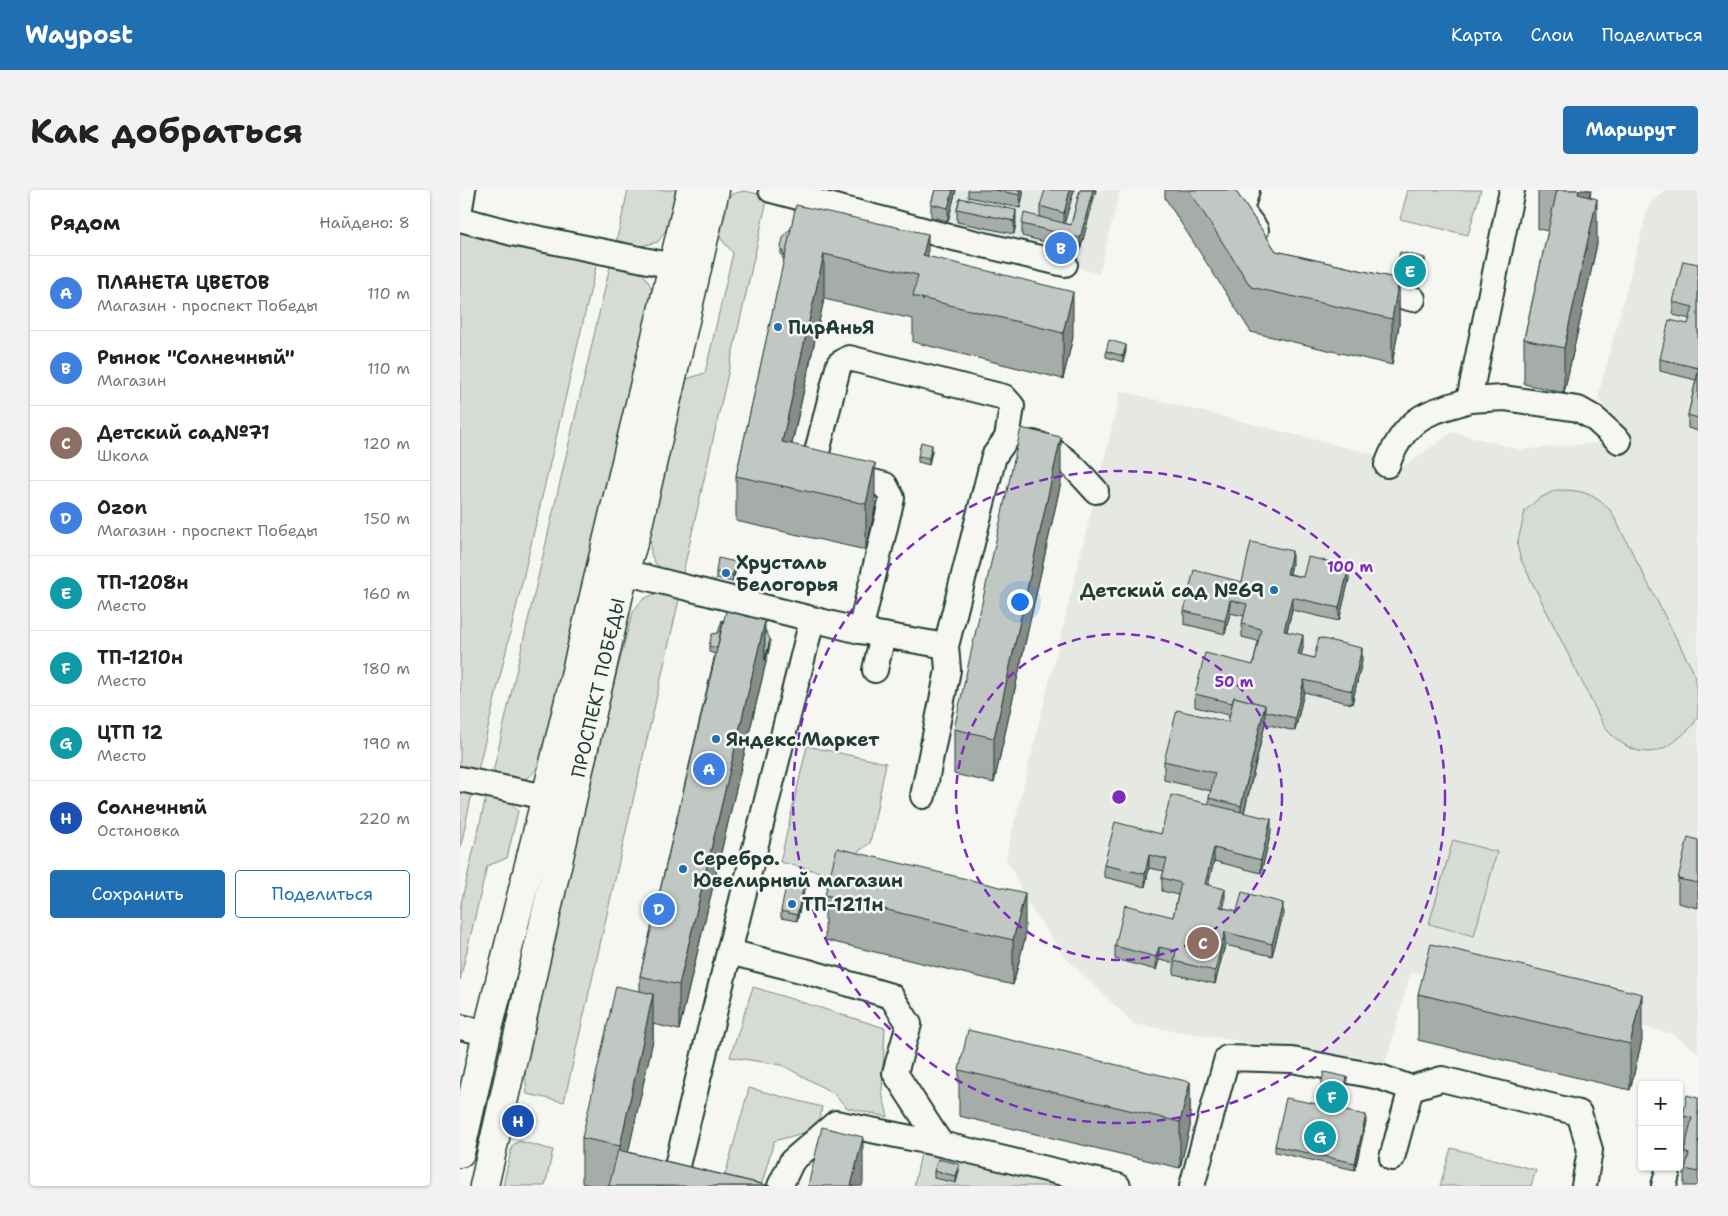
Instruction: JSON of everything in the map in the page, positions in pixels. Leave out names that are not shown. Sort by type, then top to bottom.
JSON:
[{"type":"main road","name":"ПРОСПЕКТ ПОБЕДЫ","points":[[460,1153],[487,1033],[546,797],[691,190]]},
{"type":"main road","name":"ПРОСПЕКТ ПОБЕДЫ","points":[[484,1186],[624,572],[636,534],[715,190]]},
{"type":"lane","points":[[460,208],[463,190]]},
{"type":"lane","points":[[771,190],[950,237],[1065,264]]},
{"type":"lane","points":[[1247,190],[1241,210],[1270,249]]},
{"type":"lane","points":[[1470,400],[1512,190]]},
{"type":"lane","points":[[460,220],[512,233],[674,266]]},
{"type":"lane","points":[[1345,282],[1413,299]]},
{"type":"lane","points":[[874,670],[871,633],[892,498],[885,485],[822,469],[815,460],[839,364],[849,358],[1004,397],[1012,406],[1007,438],[994,456],[946,646],[948,670],[923,796]]},
{"type":"lane","points":[[1387,464],[1393,449],[1408,429],[1427,414],[1470,400],[1504,398],[1578,409],[1594,418],[1619,441]]},
{"type":"lane","points":[[1007,438],[1040,445],[1069,462],[1096,491]]},
{"type":"lane","points":[[624,572],[812,620],[871,633],[946,646]]},
{"type":"lane","points":[[692,1186],[673,1182],[812,620]]},
{"type":"lane","points":[[460,778],[546,797]]},
{"type":"lane","points":[[729,952],[805,971],[891,996],[909,1024],[895,1072],[941,1144]]},
{"type":"lane","points":[[460,1027],[487,1033]]},
{"type":"lane","points":[[1192,1186],[1224,1048],[1380,1077],[1411,1088],[1442,1079],[1580,1113],[1590,1150],[1584,1186]]},
{"type":"lane","points":[[1392,1158],[1411,1088]]},
{"type":"lane","points":[[780,1186],[792,1161],[836,1123],[941,1144],[1081,1182],[1118,1186]]},
{"type":"lane","points":[[1683,1136],[1698,1126]]},
{"type":"lane","points":[[1664,1186],[1668,1171]]},
{"type":"shaded area","points":[[628,190],[677,190],[667,228],[658,242],[633,248],[616,243]]},
{"type":"shaded area","points":[[938,190],[1120,190],[1099,274],[935,223],[931,217]]},
{"type":"shaded area","points":[[1408,190],[1481,190],[1468,235],[1400,219]]},
{"type":"shaded area","points":[[1666,190],[1698,190],[1698,1053],[1673,1034],[1411,972],[1385,1065],[1134,1024],[1065,957],[1028,904],[1006,857],[1121,391],[1376,455],[1393,472],[1453,432],[1521,450],[1628,440],[1598,397],[1649,204]]},
{"type":"shaded area","points":[[744,191],[768,196],[682,577],[667,574],[655,563],[651,554],[650,527],[684,380],[705,373],[733,253],[716,233],[725,201],[732,194]]},
{"type":"shaded area","points":[[460,225],[598,258],[477,775],[460,771]]},
{"type":"shaded area","points":[[611,262],[638,271],[647,280],[653,295],[543,755],[539,765],[529,777],[518,780],[492,776]]},
{"type":"shaded area","points":[[1556,490],[1586,493],[1611,511],[1692,669],[1697,692],[1697,718],[1684,734],[1661,749],[1642,752],[1632,749],[1614,737],[1605,728],[1521,560],[1517,545],[1525,511],[1538,499]]},
{"type":"shaded area","points":[[662,593],[680,595],[564,1102],[527,1094],[524,1064],[574,837],[632,614],[644,599],[651,595]]},
{"type":"shaded area","points":[[807,746],[886,763],[870,843],[828,874],[780,862]]},
{"type":"shaded area","points":[[460,791],[472,793],[460,850]]},
{"type":"shaded area","points":[[487,793],[509,801],[518,811],[507,858],[487,866],[460,980],[460,908]]},
{"type":"shaded area","points":[[1453,840],[1497,852],[1474,936],[1429,924]]},
{"type":"shaded area","points":[[753,987],[885,1028],[882,1092],[888,1117],[847,1108],[833,1093],[782,1065],[730,1057]]},
{"type":"shaded area","points":[[749,1088],[822,1107],[818,1129],[774,1141],[761,1186],[722,1186]]},
{"type":"shaded area","points":[[519,1141],[553,1150],[545,1186],[503,1186],[512,1146]]},
{"type":"shaded area","points":[[1451,1148],[1536,1170],[1531,1186],[1440,1186]]},
{"type":"shaded area","points":[[922,1149],[1051,1181],[1056,1186],[914,1186]]},
{"type":"building","points":[[935,190],[953,190],[948,208],[931,204]]},
{"type":"building","points":[[995,190],[1021,190],[1020,195]]},
{"type":"building","points":[[1045,190],[1070,190],[1064,213],[1040,206]]},
{"type":"building","points":[[1080,190],[1093,190],[1080,238],[1022,224],[1024,213],[1071,225]]},
{"type":"building","points":[[1189,190],[1235,190],[1276,251],[1399,279],[1392,319],[1251,287]]},
{"type":"building","points":[[1557,190],[1579,190],[1578,194],[1597,199],[1564,348],[1524,339]]},
{"type":"building","points":[[960,198],[1016,210],[1014,221],[957,209]]},
{"type":"building","points":[[796,205],[928,234],[923,255],[1073,292],[1063,333],[913,296],[918,275],[824,254],[782,442],[875,463],[866,504],[736,476]]},
{"type":"building","points":[[791,229],[785,257],[781,248],[783,238]]},
{"type":"building","points":[[1400,252],[1425,258],[1420,278],[1395,271]]},
{"type":"building","points":[[1683,261],[1698,264],[1698,368],[1660,359],[1669,320],[1688,324],[1693,307],[1673,302]]},
{"type":"building","points":[[1109,340],[1126,345],[1123,356],[1106,351]]},
{"type":"building","points":[[1698,372],[1698,418],[1688,415]]},
{"type":"building","points":[[1021,428],[1061,437],[994,738],[954,729]]},
{"type":"building","points":[[921,442],[932,445],[929,458],[918,456]]},
{"type":"building","points":[[1251,542],[1292,551],[1287,574],[1303,577],[1308,557],[1349,566],[1339,608],[1292,597],[1284,631],[1303,635],[1298,654],[1314,658],[1319,638],[1362,648],[1352,691],[1304,680],[1295,718],[1265,711],[1265,705],[1234,697],[1232,703],[1195,694],[1205,653],[1253,665],[1261,629],[1242,624],[1247,604],[1230,600],[1225,621],[1184,611],[1194,570],[1242,582]]},
{"type":"building","points":[[718,558],[736,562],[733,575],[716,572]]},
{"type":"building","points":[[726,611],[765,621],[679,985],[640,976]]},
{"type":"building","points":[[722,620],[717,648],[709,646],[712,634],[718,633]]},
{"type":"building","points":[[765,630],[770,639],[765,660]]},
{"type":"building","points":[[1234,697],[1265,705],[1241,806],[1209,798],[1215,773],[1164,761],[1177,710],[1228,722]]},
{"type":"building","points":[[1171,795],[1271,819],[1261,860],[1214,848],[1205,884],[1225,889],[1220,907],[1237,911],[1242,892],[1283,903],[1272,944],[1225,932],[1215,971],[1174,961],[1176,951],[1159,947],[1156,957],[1115,946],[1125,905],[1173,917],[1181,883],[1162,878],[1167,859],[1149,855],[1145,874],[1104,865],[1115,822],[1161,834]]},
{"type":"building","points":[[1688,837],[1698,840],[1698,883],[1678,879]]},
{"type":"building","points":[[837,848],[1025,893],[1013,940],[825,895]]},
{"type":"building","name":"ТП-1211н","points":[[787,881],[804,885],[797,915],[781,911]]},
{"type":"building","points":[[1431,944],[1642,994],[1630,1044],[1418,994]]},
{"type":"building","points":[[616,986],[653,994],[620,1146],[582,1138]]},
{"type":"building","points":[[968,1030],[1190,1082],[1180,1122],[959,1070]]},
{"type":"building","points":[[1324,1072],[1347,1077],[1340,1110],[1366,1115],[1355,1163],[1275,1146],[1286,1098],[1317,1104]]},
{"type":"building","points":[[1687,1095],[1698,1098],[1698,1172],[1685,1169],[1689,1154],[1684,1152],[1692,1118],[1683,1116]]},
{"type":"building","points":[[822,1127],[863,1137],[851,1186],[808,1186]]},
{"type":"building","points":[[618,1150],[769,1186],[609,1186]]},
{"type":"building","points":[[938,1159],[959,1164],[956,1176],[934,1171]]},
{"type":"place","name":"Рынок \"Солнечный\"","points":[[1061,248]]},
{"type":"place","name":"ТП-1208н","points":[[1410,271]]},
{"type":"place","name":"ПирАньЯ","points":[[778,327]]},
{"type":"place","name":"Хрусталь Белогорья","points":[[726,573]]},
{"type":"place","name":"Детский сад №69","points":[[1274,590]]},
{"type":"place","name":"Яндекс.Маркет","points":[[716,739]]},
{"type":"place","name":"ПЛАНЕТА ЦВЕТОВ","points":[[709,769]]},
{"type":"place","name":"Серебро. Ювелирный магазин","points":[[683,869]]},
{"type":"place","name":"ТП-1211н","points":[[792,904]]},
{"type":"place","name":"Ozon","points":[[659,909]]},
{"type":"place","name":"Детский сад№71","points":[[1203,943]]},
{"type":"place","name":"ТП-1210н","points":[[1332,1097]]},
{"type":"place","name":"Солнечный","points":[[518,1121]]},
{"type":"place","name":"ЦТП 12","points":[[1320,1137]]}]
